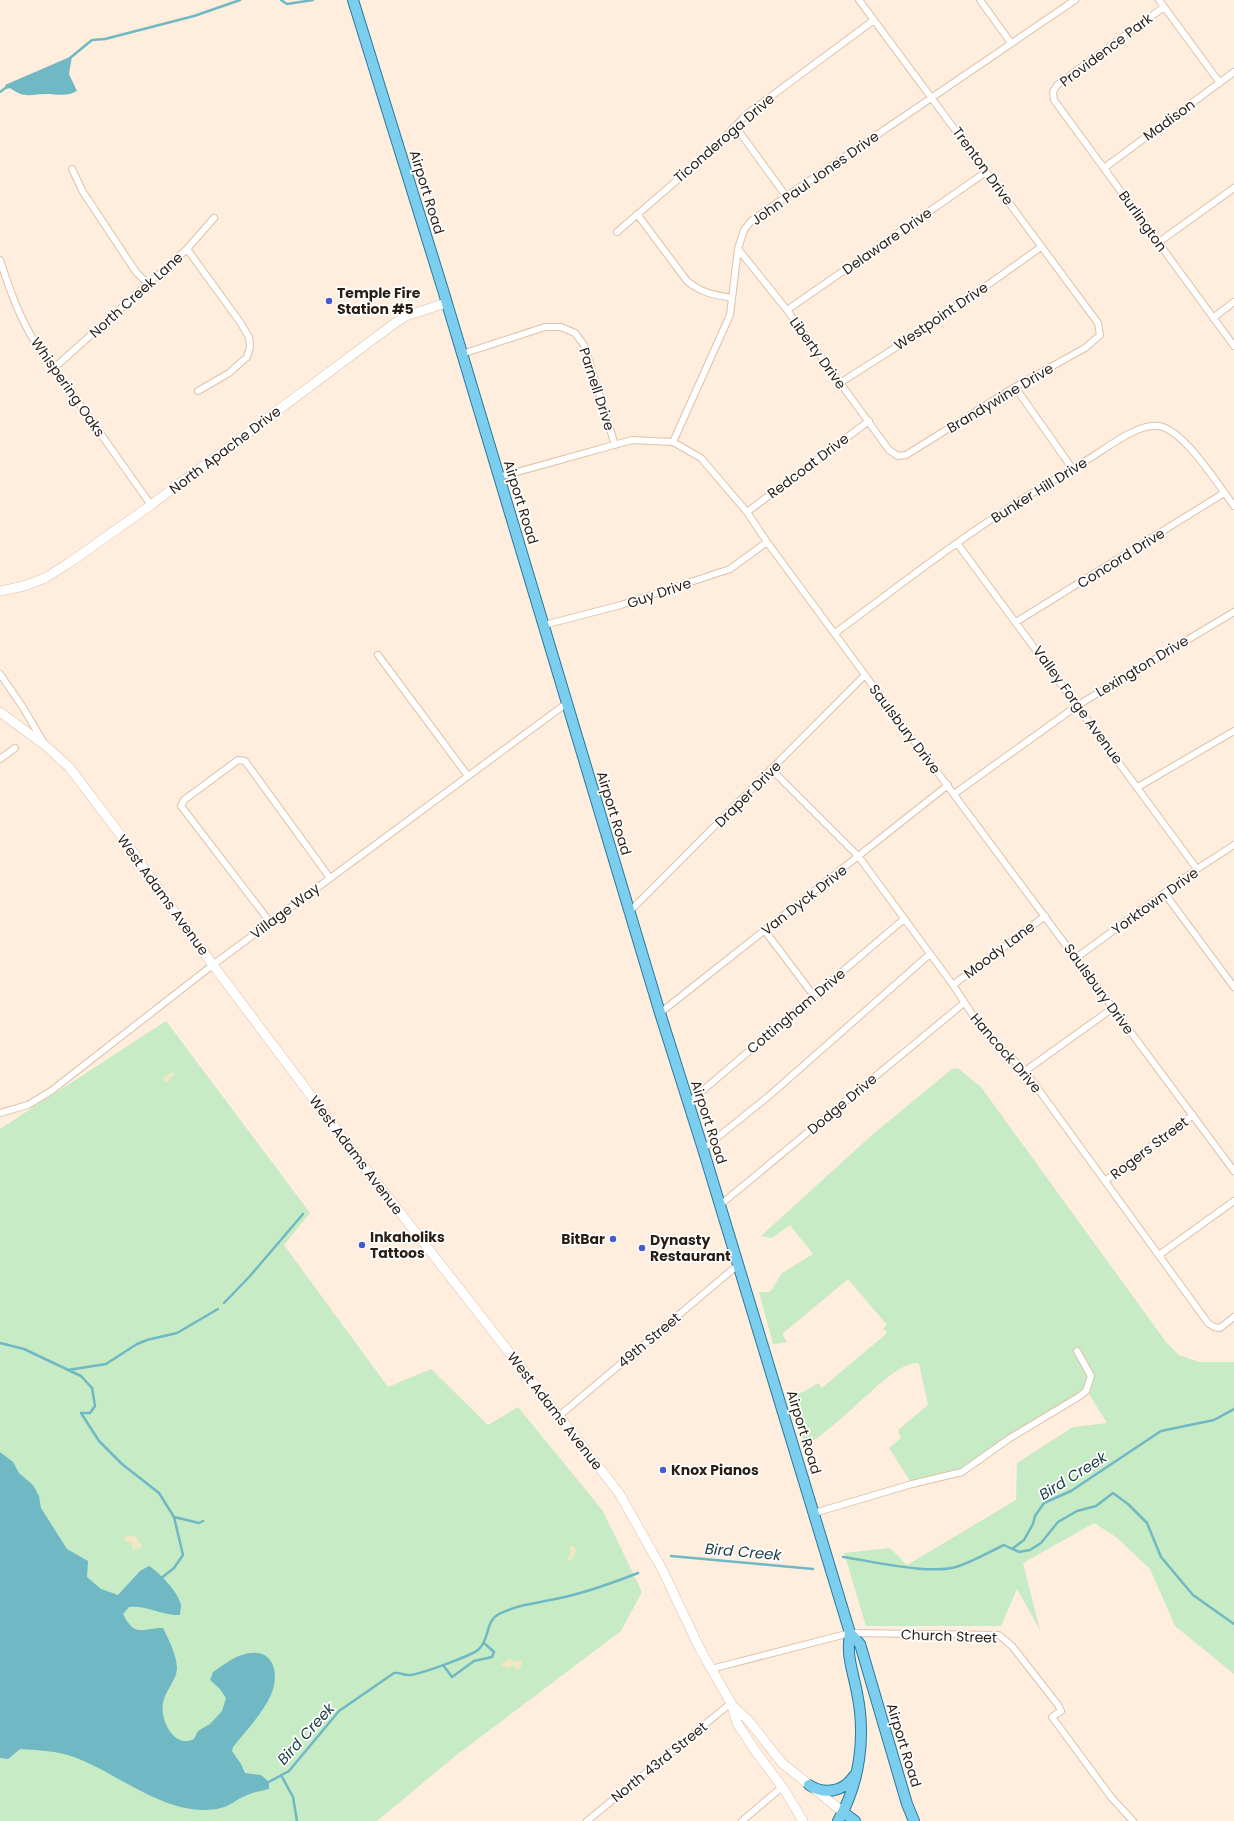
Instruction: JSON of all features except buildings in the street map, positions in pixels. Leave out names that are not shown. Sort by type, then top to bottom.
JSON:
[{"type":"main road","name":"Airport Road","points":[[354,0],[544,625],[629,912],[703,1148],[850,1633],[848,1648],[860,1713],[860,1746],[856,1772],[849,1798],[840,1817]]},
{"type":"main road","name":"North Apache Drive","points":[[0,591],[24,586],[46,578],[151,505],[395,323],[406,316],[446,302]]},
{"type":"main road","name":"West Adams Avenue","points":[[0,712],[46,746],[69,767],[129,846],[186,929],[214,964],[363,1165],[619,1493],[652,1550],[711,1669],[731,1703],[737,1723],[745,1737],[782,1787],[803,1821]]},
{"type":"main road","name":"Airport Road","points":[[850,1633],[860,1644],[907,1804],[914,1821]]},
{"type":"main road","name":"West Adams Avenue","points":[[731,1703],[749,1721],[782,1763],[809,1785],[840,1817]]},
{"type":"main road","points":[[809,1785],[819,1790],[837,1790],[846,1785],[856,1772]]},
{"type":"main road","points":[[840,1817],[855,1821]]},
{"type":"street","name":"Trenton Drive","points":[[859,0],[1098,322],[1100,335]]},
{"type":"street","points":[[980,0],[1011,43]]},
{"type":"street","name":"John Paul Jones Drive","points":[[673,442],[724,332],[730,315],[738,248],[744,230],[752,220],[1075,0]]},
{"type":"street","points":[[1159,0],[1220,82]]},
{"type":"street","name":"Providence Park","points":[[1052,95],[1057,85],[1164,7]]},
{"type":"street","name":"Ticonderoga Drive","points":[[617,232],[711,151],[747,114],[874,20]]},
{"type":"street","name":"Madison","points":[[1104,168],[1234,72]]},
{"type":"street","name":"Burlington","points":[[1052,95],[1054,100],[1234,346]]},
{"type":"street","points":[[735,126],[786,196]]},
{"type":"street","points":[[72,169],[83,192],[136,272],[148,284]]},
{"type":"street","name":"Delaware Drive","points":[[787,310],[986,172]]},
{"type":"street","points":[[1159,242],[1234,188]]},
{"type":"street","points":[[637,214],[687,281],[696,289],[710,294],[732,298]]},
{"type":"street","name":"North Creek Lane","points":[[54,368],[187,249],[214,218]]},
{"type":"street","name":"Westpoint Drive","points":[[840,383],[934,322],[1041,246]]},
{"type":"street","name":"Liberty Drive","points":[[738,248],[787,310],[889,450],[898,456]]},
{"type":"street","points":[[187,249],[240,322],[249,337],[250,347],[247,357],[229,373],[198,391]]},
{"type":"street","name":"Whispering Oaks","points":[[0,260],[13,300],[41,353],[54,368],[151,505]]},
{"type":"street","points":[[1213,318],[1234,302]]},
{"type":"street","name":"Parnell Drive","points":[[462,354],[545,328],[561,327],[575,333],[584,345],[615,445]]},
{"type":"street","name":"Brandywine Drive","points":[[898,456],[906,455],[1014,387],[1084,348],[1100,335]]},
{"type":"street","points":[[1014,387],[1072,468]]},
{"type":"street","name":"Redcoat Drive","points":[[747,512],[868,421]]},
{"type":"street","name":"Bunker Hill Drive","points":[[835,633],[957,542],[1072,468],[1147,426],[1159,426],[1172,430],[1183,439],[1234,506]]},
{"type":"street","name":"Saulsbury Drive","points":[[499,477],[632,440],[673,442],[701,458],[747,512],[767,542],[865,675],[1234,1171]]},
{"type":"street","name":"Concord Drive","points":[[1016,622],[1224,493]]},
{"type":"street","name":"Guy Drive","points":[[544,625],[621,605],[730,569],[767,542]]},
{"type":"street","name":"Valley Forge Avenue","points":[[957,542],[1197,869]]},
{"type":"street","name":"Lexington Drive","points":[[954,794],[1078,705],[1234,612]]},
{"type":"street","points":[[378,655],[468,776]]},
{"type":"street","points":[[0,674],[22,706],[46,746]]},
{"type":"street","name":"Draper Drive","points":[[629,912],[865,675]]},
{"type":"street","name":"Village Way","points":[[0,1112],[28,1105],[51,1091],[214,964],[567,703]]},
{"type":"street","points":[[1138,787],[1234,731]]},
{"type":"street","points":[[0,759],[16,748]]},
{"type":"street","points":[[270,922],[181,806],[184,800],[238,760],[244,761],[330,878]]},
{"type":"street","name":"Hancock Drive","points":[[772,770],[859,857],[953,985],[964,1004],[984,1032],[1025,1071],[1208,1323],[1214,1327],[1220,1328],[1234,1317]]},
{"type":"street","name":"Van Dyck Drive","points":[[660,1013],[859,857],[948,785]]},
{"type":"street","name":"Yorktown Drive","points":[[1076,958],[1197,869],[1234,845]]},
{"type":"street","points":[[1165,894],[1234,987]]},
{"type":"street","name":"Moody Lane","points":[[953,985],[1045,916]]},
{"type":"street","name":"Cottingham Drive","points":[[688,1103],[904,919]]},
{"type":"street","points":[[765,931],[814,996]]},
{"type":"street","points":[[703,1148],[770,1095],[930,954]]},
{"type":"street","name":"Dodge Drive","points":[[720,1205],[964,1004]]},
{"type":"street","points":[[1025,1071],[1113,1008]]},
{"type":"street","name":"Rogers Street","points":[[1105,1181],[1193,1115]]},
{"type":"street","points":[[1159,1255],[1234,1201]]},
{"type":"street","name":"49th Street","points":[[559,1416],[738,1264]]},
{"type":"street","points":[[814,1513],[912,1484],[962,1472],[1010,1438],[1086,1391],[1091,1376],[1077,1351]]},
{"type":"street","points":[[711,1669],[850,1633]]},
{"type":"street","name":"Church Street","points":[[850,1633],[1000,1635],[1012,1646],[1058,1705],[1060,1710],[1052,1717],[1111,1797],[1133,1821]]},
{"type":"street","name":"North 43rd Street","points":[[587,1821],[731,1703]]},
{"type":"street","points":[[742,1821],[782,1787]]},
{"type":"green space","points":[[166,1021],[310,1213],[284,1245],[388,1387],[431,1369],[488,1425],[518,1407],[603,1511],[642,1592],[621,1631],[454,1757],[377,1821],[0,1821],[0,1129]]},
{"type":"green space","points":[[958,1068],[981,1087],[1166,1342],[1179,1355],[1199,1362],[1234,1362],[1234,1674],[1175,1626],[1150,1569],[1116,1537],[1094,1523],[1023,1563],[1040,1630],[1017,1589],[1001,1626],[866,1626],[844,1553],[890,1548],[907,1565],[1016,1500],[1017,1463],[1073,1427],[1107,1423],[1087,1391],[1010,1438],[962,1472],[912,1484],[889,1448],[901,1438],[898,1430],[928,1405],[919,1364],[911,1364],[891,1375],[835,1424],[805,1447],[790,1397],[805,1391],[818,1383],[822,1388],[887,1333],[883,1328],[887,1325],[848,1279],[782,1334],[787,1342],[773,1344],[759,1292],[770,1292],[782,1273],[813,1254],[790,1225],[772,1238],[761,1236],[872,1135],[952,1069]]},
{"type":"sand","points":[[172,1072],[175,1074],[168,1082],[164,1082],[163,1078]]},
{"type":"sand","points":[[130,1535],[136,1537],[142,1546],[140,1548],[133,1550],[131,1542],[126,1542],[126,1536]]},
{"type":"sand","points":[[571,1546],[577,1550],[569,1561],[568,1558],[571,1552],[569,1547]]},
{"type":"sand","points":[[509,1659],[515,1662],[521,1660],[522,1662],[520,1669],[516,1669],[513,1665],[508,1668],[502,1666],[501,1664]]},
{"type":"water","points":[[72,56],[69,74],[77,91],[73,93],[62,95],[24,95],[10,88],[7,89],[5,85]]},
{"type":"water","points":[[0,1452],[13,1462],[19,1473],[33,1485],[39,1496],[41,1508],[67,1549],[88,1561],[87,1577],[101,1589],[118,1595],[140,1571],[149,1566],[163,1578],[177,1595],[181,1605],[180,1615],[167,1614],[136,1607],[129,1607],[123,1614],[131,1626],[135,1629],[144,1630],[163,1628],[170,1643],[176,1659],[177,1669],[175,1678],[164,1699],[163,1710],[166,1724],[170,1731],[180,1740],[187,1741],[194,1739],[198,1731],[210,1724],[222,1711],[226,1698],[220,1689],[210,1680],[213,1672],[235,1658],[252,1653],[261,1654],[272,1662],[275,1677],[271,1695],[258,1716],[233,1747],[232,1751],[245,1773],[261,1775],[269,1782],[269,1789],[242,1797],[221,1808],[202,1810],[164,1802],[91,1765],[61,1753],[20,1749],[8,1759],[0,1758]]},
{"type":"waterway","points":[[70,58],[92,40],[105,39],[194,16],[240,0]]},
{"type":"waterway","points":[[281,0],[287,4],[313,0]]},
{"type":"waterway","points":[[0,92],[8,86]]},
{"type":"waterway","points":[[224,1303],[250,1276],[303,1214]]},
{"type":"waterway","points":[[68,1370],[106,1364],[137,1344],[147,1340],[177,1333],[218,1309]]},
{"type":"waterway","points":[[0,1343],[24,1349],[81,1376],[92,1388],[95,1406],[90,1413],[81,1413],[99,1441],[122,1464],[159,1493],[174,1517],[183,1555],[174,1568],[160,1579]]},
{"type":"waterway","name":"Bird Creek","points":[[843,1557],[919,1569],[948,1569],[976,1559],[1004,1545],[1012,1549],[1024,1540],[1033,1524],[1035,1516],[1044,1503],[1071,1491],[1161,1431],[1214,1420],[1234,1409]]},
{"type":"waterway","points":[[1013,1549],[1019,1552],[1030,1550],[1041,1543],[1058,1522],[1077,1511],[1096,1506],[1113,1493],[1128,1504],[1147,1523],[1161,1557],[1193,1595],[1234,1624]]},
{"type":"waterway","points":[[174,1517],[199,1523],[203,1521]]},
{"type":"waterway","name":"Bird Creek","points":[[671,1556],[813,1569]]},
{"type":"waterway","name":"Bird Creek","points":[[267,1783],[289,1771],[339,1711],[394,1673],[409,1675],[417,1674],[475,1652],[485,1640],[489,1626],[495,1617],[507,1610],[578,1594],[638,1573]]},
{"type":"waterway","points":[[443,1665],[452,1677],[474,1661],[492,1657],[494,1652],[484,1643]]},
{"type":"waterway","points":[[281,1775],[293,1797],[297,1821]]},
{"type":"place","name":"Temple Fire Station #5","points":[[329,301]]},
{"type":"place","name":"BitBar","points":[[613,1239]]},
{"type":"place","name":"Inkaholiks Tattoos","points":[[362,1245]]},
{"type":"place","name":"Dynasty Restaurant","points":[[642,1248]]},
{"type":"place","name":"Knox Pianos","points":[[663,1470]]}]
